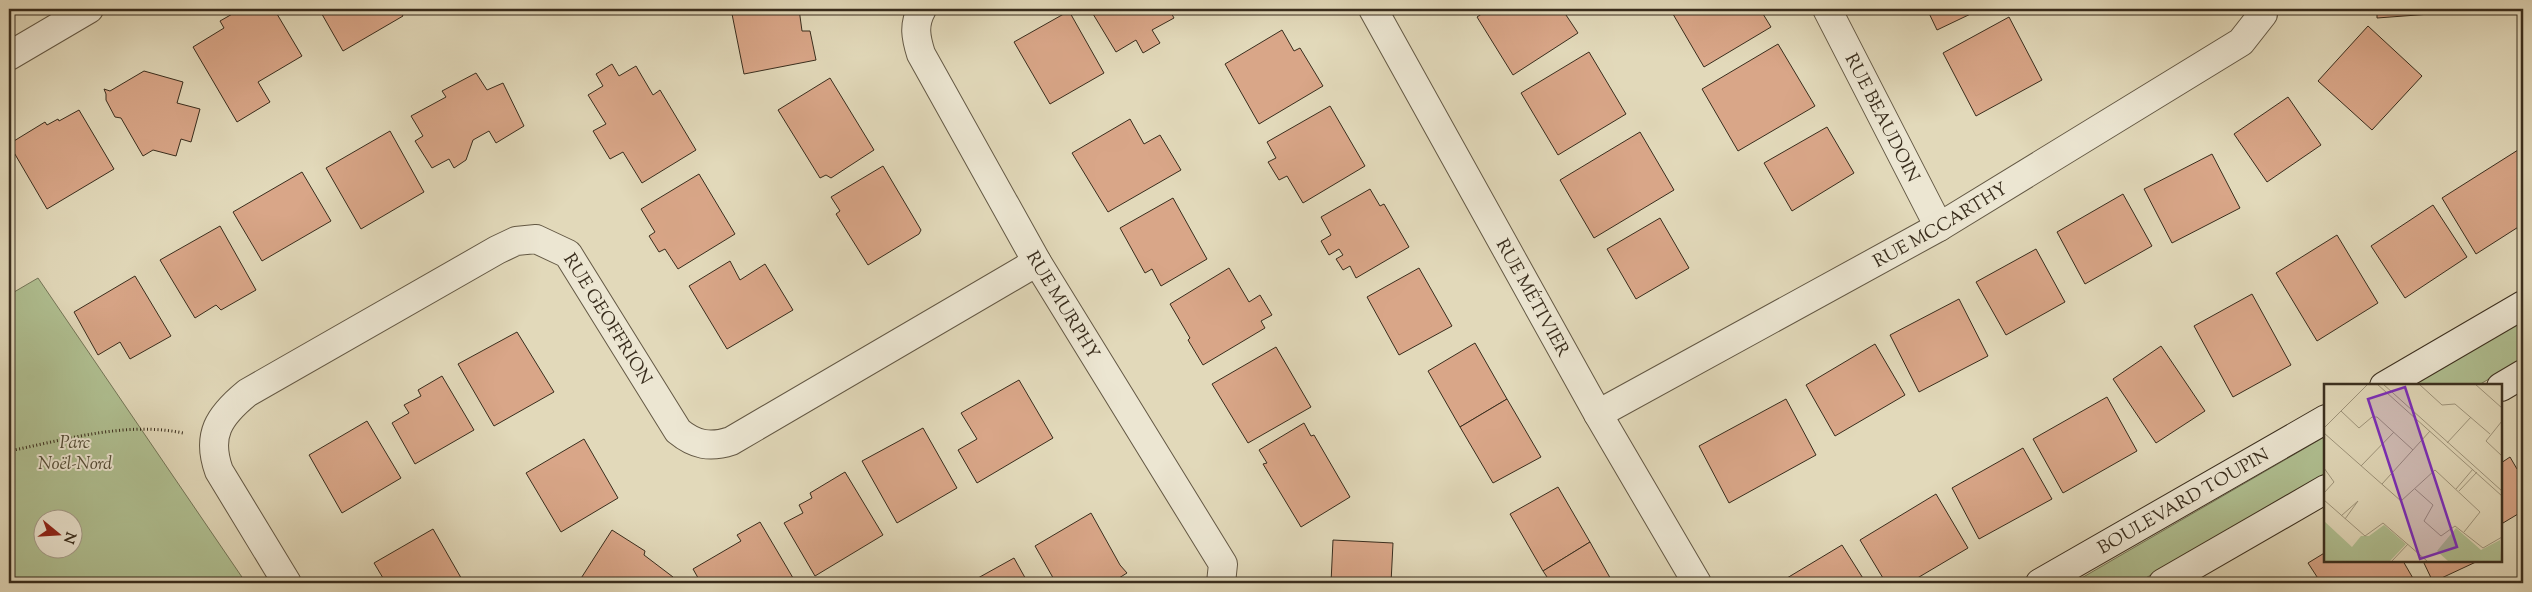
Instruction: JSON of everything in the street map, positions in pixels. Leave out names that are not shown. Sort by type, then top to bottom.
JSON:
[{"type":"street","points":[[9,56],[89,9]]},
{"type":"street","name":"RUE MÉTIVIER","points":[[1373,9],[1598,414],[1698,583]]},
{"type":"street","name":"RUE BEAUDOIN","points":[[1827,9],[1938,227]]},
{"type":"street","name":"RUE MCCARTHY","points":[[1598,414],[1938,227],[2241,42],[2263,14],[2263,9]]},
{"type":"street","name":"RUE MURPHY","points":[[919,14],[916,38],[921,54],[1037,262],[1223,564],[1221,583]]},
{"type":"street","name":"RUE GEOFFRION","points":[[213,438],[220,421],[231,406],[246,393],[516,241],[536,239],[568,254],[678,431],[689,440],[704,445],[718,445],[731,441],[1037,262]]},
{"type":"street","points":[[2387,384],[2523,305]]},
{"type":"street","points":[[2502,386],[2523,374]]},
{"type":"street","name":"BOULEVARD TOUPIN","points":[[2040,583],[2324,420]]},
{"type":"street","points":[[213,438],[213,455],[219,471],[287,583]]},
{"type":"street","points":[[2163,583],[2324,490]]},
{"type":"path","points":[[9,451],[120,430],[161,428],[213,438]]},
{"type":"green space","name":"Parc Noël-Nord","points":[[38,278],[246,583],[9,583],[9,295]]},
{"type":"green space","points":[[2523,321],[2523,359],[2480,384],[2415,384]]},
{"type":"green space","points":[[2324,437],[2324,475],[2137,583],[2073,583]]},
{"type":"building","points":[[241,9],[247,9],[250,13],[258,9],[274,9],[302,56],[258,82],[270,102],[237,122],[193,47],[224,28],[220,21]]},
{"type":"building","points":[[319,9],[399,9],[403,16],[343,51]]},
{"type":"building","points":[[731,9],[799,9],[802,31],[810,31],[816,60],[744,74]]},
{"type":"building","points":[[1090,9],[1169,9],[1174,18],[1152,30],[1160,43],[1143,53],[1136,40],[1116,52]]},
{"type":"building","points":[[1489,9],[1562,9],[1578,33],[1513,75],[1477,17]]},
{"type":"building","points":[[1670,9],[1760,9],[1771,27],[1704,67]]},
{"type":"building","points":[[1927,9],[1981,9],[1937,30]]},
{"type":"building","points":[[2145,9],[2158,9],[2149,14]]},
{"type":"building","points":[[2377,9],[2444,9],[2444,13],[2377,18]]},
{"type":"building","points":[[1069,11],[1104,73],[1050,104],[1014,42]]},
{"type":"building","points":[[2009,17],[2042,80],[1976,116],[1943,53]]},
{"type":"building","points":[[2368,26],[2422,76],[2372,130],[2318,81]]},
{"type":"building","points":[[1282,30],[1294,51],[1300,48],[1323,86],[1259,124],[1225,64]]},
{"type":"building","points":[[1778,44],[1815,106],[1738,151],[1702,89]]},
{"type":"building","points":[[1589,52],[1626,114],[1558,155],[1521,93]]},
{"type":"building","points":[[612,64],[619,76],[636,66],[653,95],[660,90],[696,150],[642,183],[623,152],[610,159],[593,131],[606,124],[588,95],[603,86],[596,74]]},
{"type":"building","points":[[144,71],[183,82],[177,103],[200,109],[191,142],[181,139],[176,156],[153,150],[143,156],[121,118],[115,117],[106,100],[104,89],[110,91]]},
{"type":"building","points":[[476,73],[487,90],[503,83],[524,126],[496,143],[489,131],[473,140],[466,160],[454,168],[449,159],[432,168],[415,141],[423,136],[411,116],[446,97],[442,91]]},
{"type":"building","points":[[830,78],[874,150],[831,178],[826,175],[820,178],[778,110]]},
{"type":"building","points":[[2288,97],[2321,145],[2267,182],[2234,134]]},
{"type":"building","points":[[1330,106],[1365,166],[1303,203],[1287,176],[1279,180],[1268,162],[1276,158],[1267,142]]},
{"type":"building","points":[[79,110],[114,169],[47,209],[9,144],[45,122],[47,125],[58,119],[59,121]]},
{"type":"building","points":[[1130,119],[1144,144],[1160,135],[1181,170],[1108,212],[1072,153]]},
{"type":"building","points":[[1827,127],[1854,173],[1792,211],[1764,163]]},
{"type":"building","points":[[390,131],[424,192],[361,229],[326,168]]},
{"type":"building","points":[[1640,132],[1674,190],[1594,238],[1560,180]]},
{"type":"building","points":[[2518,150],[2523,158],[2523,224],[2476,254],[2442,198]]},
{"type":"building","points":[[2212,154],[2240,208],[2172,243],[2144,189]]},
{"type":"building","points":[[883,166],[921,230],[919,234],[868,265],[836,214],[840,211],[831,197]]},
{"type":"building","points":[[302,172],[331,221],[262,261],[233,212]]},
{"type":"building","points":[[699,174],[735,234],[678,269],[665,249],[659,252],[649,236],[655,232],[641,209]]},
{"type":"building","points":[[1370,189],[1380,206],[1384,204],[1409,247],[1356,278],[1350,266],[1343,270],[1336,259],[1343,255],[1339,249],[1329,255],[1321,241],[1331,235],[1321,217]]},
{"type":"building","points":[[2123,194],[2152,246],[2085,284],[2057,232]]},
{"type":"building","points":[[1173,198],[1207,259],[1161,286],[1152,269],[1145,273],[1120,228]]},
{"type":"building","points":[[2433,205],[2467,257],[2405,298],[2371,246]]},
{"type":"building","points":[[1660,218],[1689,268],[1636,299],[1607,249]]},
{"type":"building","points":[[220,226],[256,290],[221,310],[216,305],[195,318],[160,260]]},
{"type":"building","points":[[2337,235],[2378,303],[2317,341],[2276,273]]},
{"type":"building","points":[[2036,249],[2065,302],[2006,335],[1976,282]]},
{"type":"building","points":[[730,261],[740,280],[765,264],[793,310],[727,349],[689,286]]},
{"type":"building","points":[[1229,268],[1249,302],[1260,295],[1272,315],[1261,321],[1265,328],[1203,365],[1170,304]]},
{"type":"building","points":[[1419,268],[1452,326],[1399,355],[1367,297]]},
{"type":"building","points":[[135,276],[171,336],[130,359],[120,342],[98,355],[74,312]]},
{"type":"building","points":[[2252,294],[2291,365],[2233,397],[2194,326]]},
{"type":"building","points":[[1959,299],[1988,356],[1919,392],[1890,335]]},
{"type":"building","points":[[517,332],[554,392],[494,426],[458,364]]},
{"type":"building","points":[[1475,343],[1507,399],[1460,427],[1428,371]]},
{"type":"building","points":[[1875,344],[1905,395],[1835,436],[1806,385]]},
{"type":"building","points":[[2161,346],[2205,411],[2156,443],[2113,379]]},
{"type":"building","points":[[1276,347],[1311,407],[1248,443],[1212,384]]},
{"type":"building","points":[[442,376],[474,430],[415,464],[392,423],[409,413],[404,405],[421,396],[418,390]]},
{"type":"building","points":[[1019,380],[1053,438],[977,483],[958,450],[977,439],[961,413]]},
{"type":"building","points":[[2107,397],[2137,451],[2063,493],[2033,439]]},
{"type":"building","points":[[1507,399],[1541,457],[1493,483],[1460,427]]},
{"type":"building","points":[[1786,399],[1816,455],[1729,503],[1699,446]]},
{"type":"building","points":[[367,421],[401,478],[342,513],[309,455]]},
{"type":"building","points":[[1304,423],[1311,436],[1314,435],[1350,497],[1301,527],[1263,464],[1267,463],[1259,450]]},
{"type":"building","points":[[923,428],[957,488],[897,523],[862,461]]},
{"type":"building","points":[[584,439],[618,498],[561,532],[526,473]]},
{"type":"building","points":[[2023,448],[2052,499],[1979,539],[1952,488]]},
{"type":"building","points":[[2510,457],[2517,469],[2523,465],[2523,511],[2503,523],[2502,522],[2502,462]]},
{"type":"building","points":[[845,472],[883,535],[815,576],[784,523],[803,513],[799,505],[812,498],[810,493]]},
{"type":"building","points":[[1558,487],[1590,542],[1543,571],[1510,514]]},
{"type":"building","points":[[1936,494],[1968,548],[1909,583],[1886,583],[1860,540]]},
{"type":"building","points":[[1091,513],[1120,565],[1127,573],[1111,583],[1056,583],[1035,546]]},
{"type":"building","points":[[760,522],[796,583],[701,583],[693,569],[741,541],[737,535]]},
{"type":"building","points":[[433,529],[464,583],[386,583],[374,563]]},
{"type":"building","points":[[612,530],[645,551],[644,555],[673,577],[669,583],[578,583]]},
{"type":"building","points":[[1333,540],[1393,543],[1391,583],[1331,583]]},
{"type":"building","points":[[1590,542],[1613,583],[1551,583],[1543,571]]},
{"type":"building","points":[[1842,545],[1866,583],[1783,583],[1782,581]]},
{"type":"building","points":[[2324,553],[2324,562],[2404,562],[2414,580],[2409,583],[2321,583],[2308,563]]},
{"type":"building","points":[[1014,558],[1028,583],[969,583]]},
{"type":"building","points":[[2423,562],[2476,562],[2433,582]]}]
